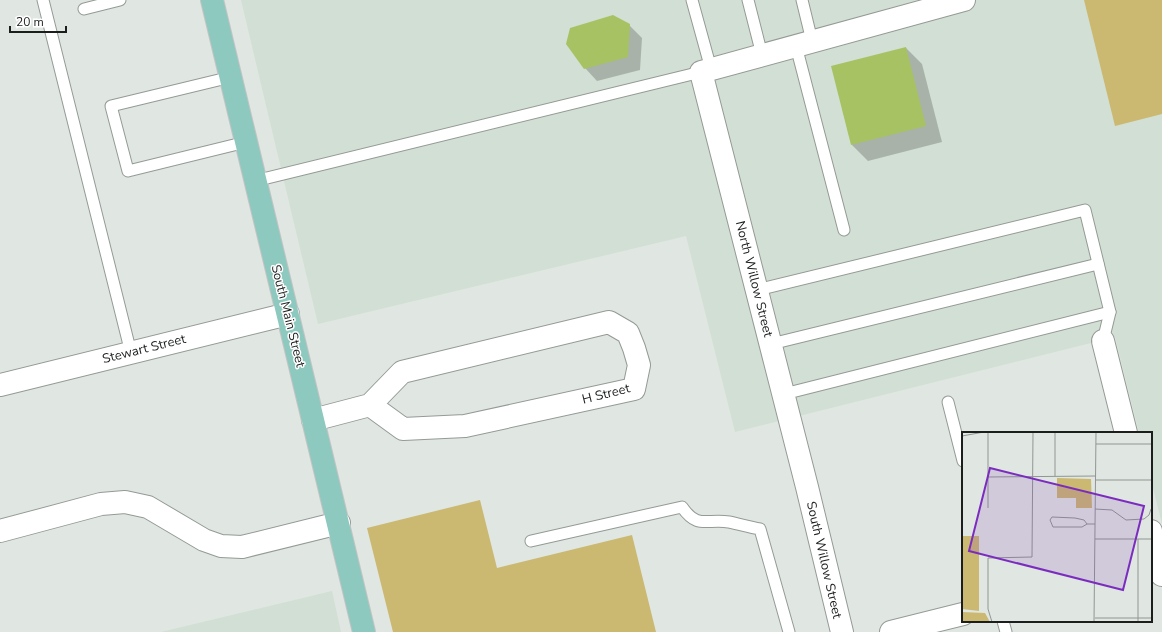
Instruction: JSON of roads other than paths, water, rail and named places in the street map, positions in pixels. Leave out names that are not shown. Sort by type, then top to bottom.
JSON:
[{"type":"main road","name":"South Main Street","points":[[212,0],[364,632]]},
{"type":"street","points":[[706,70],[964,0]]},
{"type":"street","name":"North Willow Street","points":[[706,70],[757,290],[807,487]]},
{"type":"street","name":"Stewart Street","points":[[0,385],[288,314]]},
{"type":"street","name":"H Street","points":[[608,322],[628,333],[639,365],[634,388],[465,426],[403,429],[370,405],[402,372],[608,322]]},
{"type":"street","points":[[1103,341],[1126,432]]},
{"type":"street","points":[[313,420],[370,405]]},
{"type":"street","name":"South Willow Street","points":[[807,487],[842,632]]},
{"type":"street","points":[[0,531],[101,504],[125,502],[148,507],[204,540],[221,546],[242,547],[339,523]]},
{"type":"street","points":[[1152,537],[1157,568]]},
{"type":"street","points":[[892,632],[962,614]]},
{"type":"lane","points":[[43,0],[130,353]]},
{"type":"lane","points":[[84,9],[120,0]]},
{"type":"lane","points":[[255,181],[706,70],[692,0]]},
{"type":"lane","points":[[748,0],[762,55]]},
{"type":"lane","points":[[802,0],[804,44],[844,230]]},
{"type":"lane","points":[[231,78],[111,106],[128,171],[246,142]]},
{"type":"lane","points":[[757,290],[1085,210],[1110,312],[1103,341]]},
{"type":"lane","points":[[771,344],[1098,264]]},
{"type":"lane","points":[[784,394],[1110,312]]},
{"type":"lane","points":[[948,402],[962,457]]},
{"type":"lane","points":[[531,541],[682,506],[690,518],[706,523],[727,522],[760,529],[789,632]]},
{"type":"lane","points":[[1003,622],[1006,632]]}]
